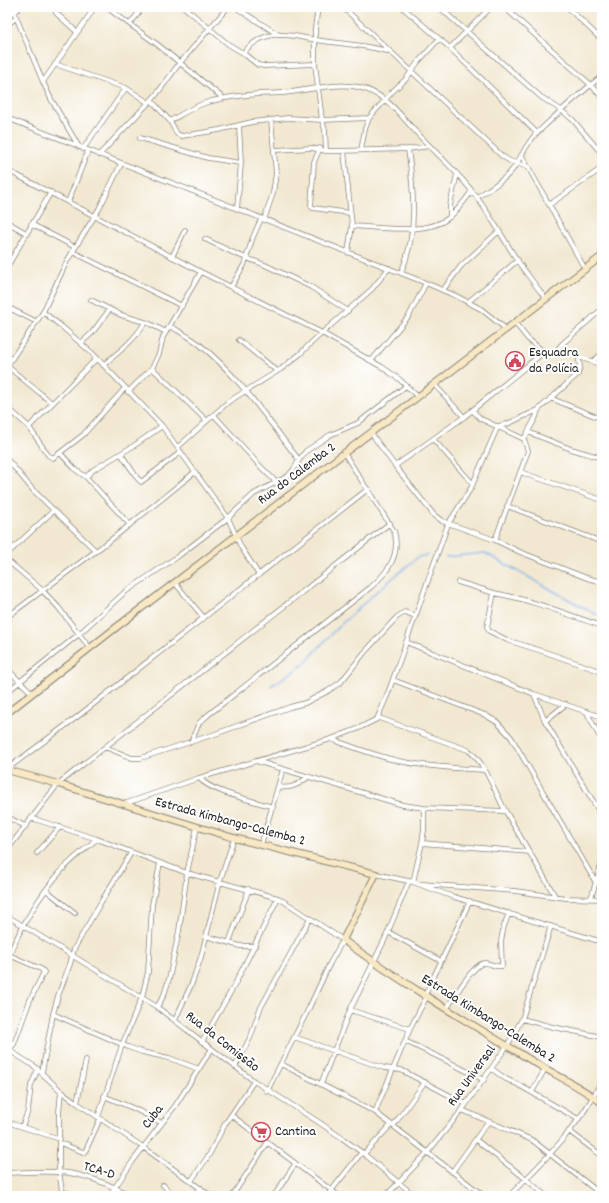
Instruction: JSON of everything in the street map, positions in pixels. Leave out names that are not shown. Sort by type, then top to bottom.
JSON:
[{"type":"main road","name":"Rua do Calemba 2","points":[[7,713],[236,535],[601,258]]},
{"type":"main road","name":"Estrada Kimbango-Calemba 2","points":[[7,770],[58,784],[122,805],[234,838],[376,874]]},
{"type":"main road","points":[[343,940],[376,874]]},
{"type":"main road","name":"Estrada Kimbango-Calemba 2","points":[[343,940],[373,962],[426,996],[602,1103]]},
{"type":"street","points":[[12,7],[43,82],[83,149]]},
{"type":"street","points":[[14,13],[20,7]]},
{"type":"street","points":[[59,7],[56,13],[77,32]]},
{"type":"street","points":[[43,82],[95,7]]},
{"type":"street","points":[[106,7],[158,45],[179,64],[222,98]]},
{"type":"street","points":[[130,24],[142,7]]},
{"type":"street","points":[[184,7],[228,44],[260,66],[314,64]]},
{"type":"street","points":[[99,155],[150,102],[179,64],[228,7]]},
{"type":"street","points":[[234,7],[279,35]]},
{"type":"street","points":[[318,7],[314,64],[322,120],[325,130],[326,151]]},
{"type":"street","points":[[340,7],[347,11],[502,156],[517,164],[528,167]]},
{"type":"street","points":[[402,7],[450,48],[537,133]]},
{"type":"street","points":[[440,7],[541,97],[573,120],[602,154]]},
{"type":"street","points":[[450,48],[491,7]]},
{"type":"street","points":[[504,7],[591,85],[602,97]]},
{"type":"street","points":[[567,7],[602,40]]},
{"type":"street","points":[[7,25],[16,18]]},
{"type":"street","points":[[243,53],[251,44],[258,40],[269,36],[279,35],[299,36],[368,46],[389,51]]},
{"type":"street","points":[[361,150],[365,129],[370,118],[385,99],[406,79],[411,71],[439,39]]},
{"type":"street","points":[[55,64],[126,88],[150,102],[170,121],[177,134],[182,136],[252,122],[288,118],[322,120],[370,118]]},
{"type":"street","points":[[477,197],[504,178],[517,164],[527,145],[537,133],[561,110],[602,76]]},
{"type":"street","points":[[170,121],[189,109],[222,98],[294,92],[318,88],[339,86],[357,87],[385,99],[477,197],[518,260],[546,299]]},
{"type":"street","points":[[68,202],[83,149],[126,88]]},
{"type":"street","points":[[7,118],[236,209],[401,272],[468,302],[490,315],[506,329]]},
{"type":"street","points":[[231,287],[248,257],[253,237],[273,193],[275,183],[275,150],[271,120]]},
{"type":"street","points":[[236,209],[241,162],[239,125]]},
{"type":"street","points":[[140,138],[208,158],[241,162]]},
{"type":"street","points":[[275,150],[320,148],[326,151],[344,151],[408,149],[430,146]]},
{"type":"street","points":[[320,148],[314,162],[311,206],[313,208],[350,213]]},
{"type":"street","points":[[401,272],[408,254],[412,229],[413,190],[408,149]]},
{"type":"street","points":[[344,151],[352,226],[348,252]]},
{"type":"street","points":[[522,156],[585,269]]},
{"type":"street","points":[[52,403],[7,366],[43,312],[75,247],[104,201],[121,164]]},
{"type":"street","points":[[549,205],[602,168]]},
{"type":"street","points":[[7,177],[8,171],[51,192],[172,257],[322,333],[399,379],[418,397]]},
{"type":"street","points":[[450,217],[450,205],[457,174]]},
{"type":"street","points":[[352,226],[412,229],[436,225],[450,217],[472,191]]},
{"type":"street","points":[[7,267],[51,192]]},
{"type":"street","points":[[7,222],[26,233]]},
{"type":"street","points":[[32,224],[75,247]]},
{"type":"street","points":[[172,257],[185,230]]},
{"type":"street","points":[[442,290],[461,266],[499,231]]},
{"type":"street","points":[[205,239],[236,254],[248,257],[311,287],[348,311]]},
{"type":"street","points":[[73,252],[182,306]]},
{"type":"street","points":[[468,302],[518,260]]},
{"type":"street","points":[[178,447],[228,402],[277,371],[300,354],[372,289],[389,268]]},
{"type":"street","points":[[128,392],[152,368],[166,332],[201,272]]},
{"type":"street","points":[[371,361],[409,316],[426,283]]},
{"type":"street","points":[[91,300],[126,317],[145,322],[166,332]]},
{"type":"street","points":[[7,307],[37,322]]},
{"type":"street","points":[[81,343],[97,327],[110,309]]},
{"type":"street","points":[[558,352],[562,344],[602,309]]},
{"type":"street","points":[[43,312],[97,358],[162,426],[228,518],[241,548],[259,575]]},
{"type":"street","points":[[103,365],[131,342],[145,322]]},
{"type":"street","points":[[514,323],[528,339],[544,352]]},
{"type":"street","points":[[170,326],[209,353],[246,391],[299,460]]},
{"type":"street","points":[[239,340],[277,371]]},
{"type":"street","points":[[395,466],[464,417],[544,352],[565,352],[602,365]]},
{"type":"street","points":[[593,361],[602,354]]},
{"type":"street","points":[[498,426],[507,424],[538,410],[578,374],[580,366],[578,356]]},
{"type":"street","points":[[29,427],[97,358]]},
{"type":"street","points":[[152,368],[208,421]]},
{"type":"street","points":[[434,384],[464,417]]},
{"type":"street","points":[[7,692],[79,634],[125,592],[177,557],[228,518],[254,494],[288,476],[306,451],[322,440],[358,423],[406,386]]},
{"type":"street","points":[[7,407],[29,427],[49,456],[53,458],[87,432],[125,388]]},
{"type":"street","points":[[550,398],[602,418]]},
{"type":"street","points":[[472,410],[481,419],[524,439],[528,451],[506,506],[495,540]]},
{"type":"street","points":[[524,439],[536,417],[538,410]]},
{"type":"street","points":[[214,415],[260,466],[277,482]]},
{"type":"street","points":[[86,477],[97,468],[151,435],[162,426]]},
{"type":"street","points":[[122,805],[199,778],[331,738],[372,723],[379,718],[448,524],[473,484],[498,426]]},
{"type":"street","points":[[528,432],[571,449],[602,458]]},
{"type":"street","points":[[371,433],[434,515],[442,522],[495,540],[520,552],[587,578],[602,582]]},
{"type":"street","points":[[433,439],[473,484]]},
{"type":"street","points":[[121,454],[138,480],[141,482],[181,452]]},
{"type":"street","points":[[60,453],[76,470],[86,477],[130,525]]},
{"type":"street","points":[[191,742],[199,723],[354,601],[384,575],[392,562],[397,544],[394,531],[344,453]]},
{"type":"street","points":[[7,460],[33,490],[96,551]]},
{"type":"street","points":[[11,614],[130,525],[195,472]]},
{"type":"street","points":[[520,472],[602,500]]},
{"type":"street","points":[[7,770],[78,717],[368,489]]},
{"type":"street","points":[[506,506],[602,542]]},
{"type":"street","points":[[7,554],[54,511]]},
{"type":"street","points":[[7,850],[58,784],[390,523]]},
{"type":"street","points":[[7,560],[42,590],[90,648]]},
{"type":"street","points":[[458,582],[494,593],[535,602],[602,626]]},
{"type":"street","points":[[175,583],[204,618]]},
{"type":"street","points":[[494,593],[487,627],[489,631],[507,640],[602,672]]},
{"type":"street","points":[[105,747],[128,757],[137,759],[147,757],[305,703],[328,692],[341,682],[364,653],[397,617],[405,612],[415,616]]},
{"type":"street","points":[[406,642],[534,694],[602,717]]},
{"type":"street","points":[[7,669],[32,694]]},
{"type":"street","points":[[393,680],[486,715],[501,726],[511,737],[595,881]]},
{"type":"street","points":[[534,694],[545,721],[602,816]]},
{"type":"street","points":[[545,721],[566,704]]},
{"type":"street","points":[[586,711],[602,741]]},
{"type":"street","points":[[379,718],[468,750],[478,759],[505,811],[555,896]]},
{"type":"street","points":[[331,738],[373,754],[398,761],[440,767],[484,770]]},
{"type":"street","points":[[256,761],[403,804],[424,808],[505,811]]},
{"type":"street","points":[[261,845],[283,769]]},
{"type":"street","points":[[278,786],[284,788],[293,786],[308,777]]},
{"type":"street","points":[[199,778],[205,784],[214,789],[272,807]]},
{"type":"street","points":[[321,1084],[350,1010],[411,882],[422,843],[424,830],[424,808]]},
{"type":"street","points":[[7,817],[25,826]]},
{"type":"street","name":"Estrada Kimbango-Calemba 2","points":[[31,818],[97,839],[187,873],[278,898],[343,940]]},
{"type":"street","points":[[37,853],[60,827]]},
{"type":"street","points":[[157,1007],[164,995],[169,979],[179,931],[187,873],[197,827]]},
{"type":"street","points":[[175,1020],[192,983],[220,881],[234,838]]},
{"type":"street","points":[[97,839],[63,869],[46,890],[22,926],[8,958],[41,969],[44,973],[30,1000],[14,1044],[7,1050],[40,1071],[61,1091],[77,1103],[143,1147],[210,1196]]},
{"type":"street","points":[[422,843],[530,852]]},
{"type":"street","points":[[22,1127],[28,1111],[31,1086],[40,1071],[53,1014],[74,949],[131,853]]},
{"type":"street","points":[[591,898],[602,862]]},
{"type":"street","points":[[7,1122],[60,1141],[85,1152],[99,1118],[104,1096],[122,1044],[142,997],[148,972],[152,905],[160,863]]},
{"type":"street","points":[[376,874],[419,884],[451,896],[602,942]]},
{"type":"street","points":[[419,884],[515,891],[579,899],[602,899]]},
{"type":"street","points":[[451,896],[453,886]]},
{"type":"street","points":[[229,942],[249,889]]},
{"type":"street","points":[[46,890],[75,913]]},
{"type":"street","points":[[202,1042],[255,946],[278,898]]},
{"type":"street","points":[[375,1112],[441,960],[470,901]]},
{"type":"street","points":[[447,1008],[466,979],[480,964],[483,963],[497,967],[502,966],[502,941],[504,926],[509,913]]},
{"type":"street","name":"Rua da Comissão","points":[[7,916],[157,1007],[211,1050],[254,1081],[317,1121],[363,1153],[415,1196]]},
{"type":"street","points":[[235,1067],[251,1036],[260,1009],[310,918]]},
{"type":"street","name":"Rua Universal","points":[[386,1196],[427,1153],[462,1110],[507,1046],[522,1019],[551,926]]},
{"type":"street","points":[[388,932],[441,960]]},
{"type":"street","points":[[206,936],[240,946],[255,946]]},
{"type":"street","points":[[267,1090],[330,963],[343,940]]},
{"type":"street","points":[[350,1010],[410,1029]]},
{"type":"street","points":[[53,1014],[142,1052],[169,1058],[199,1069]]},
{"type":"street","points":[[522,1019],[602,1037]]},
{"type":"street","points":[[294,1037],[393,1070],[401,1070],[466,1104]]},
{"type":"street","points":[[405,1041],[484,1080]]},
{"type":"street","name":"Cuba","points":[[110,1196],[143,1147],[162,1124],[211,1050]]},
{"type":"street","points":[[77,1103],[86,1060]]},
{"type":"street","points":[[281,1064],[375,1112],[484,1196]]},
{"type":"street","points":[[492,1069],[506,1079],[532,1092],[578,1119]]},
{"type":"street","points":[[532,1092],[545,1069]]},
{"type":"street","points":[[509,1196],[569,1131],[594,1097],[602,1080]]},
{"type":"street","points":[[191,1181],[209,1156],[225,1124],[254,1081]]},
{"type":"street","points":[[328,1196],[363,1153],[392,1125],[425,1082]]},
{"type":"street","points":[[61,1091],[59,1112],[59,1172],[63,1194],[78,1196]]},
{"type":"street","points":[[104,1096],[135,1109],[162,1124]]},
{"type":"street","points":[[462,1110],[532,1140],[602,1195]]},
{"type":"street","points":[[231,1115],[339,1196]]},
{"type":"street","points":[[452,1172],[488,1122]]},
{"type":"street","points":[[569,1131],[602,1156]]},
{"type":"street","points":[[476,1140],[546,1196]]},
{"type":"street","points":[[232,1196],[268,1142]]},
{"type":"street","points":[[274,1196],[295,1164]]},
{"type":"street","name":"TCA-D","points":[[7,1173],[59,1172],[79,1176],[115,1187],[131,1196]]},
{"type":"street","points":[[163,1185],[174,1196]]},
{"type":"street","points":[[594,1196],[602,1186]]},
{"type":"street","points":[[192,1196],[201,1188]]},
{"type":"waterway","points":[[446,557],[485,553],[595,614],[602,615]]},
{"type":"waterway","points":[[271,686],[303,665],[332,633],[376,592],[418,557],[429,555]]},
{"type":"place","name":"Esquadra da Polícia","points":[[515,361]]},
{"type":"place","name":"Cantina","points":[[261,1132]]}]
